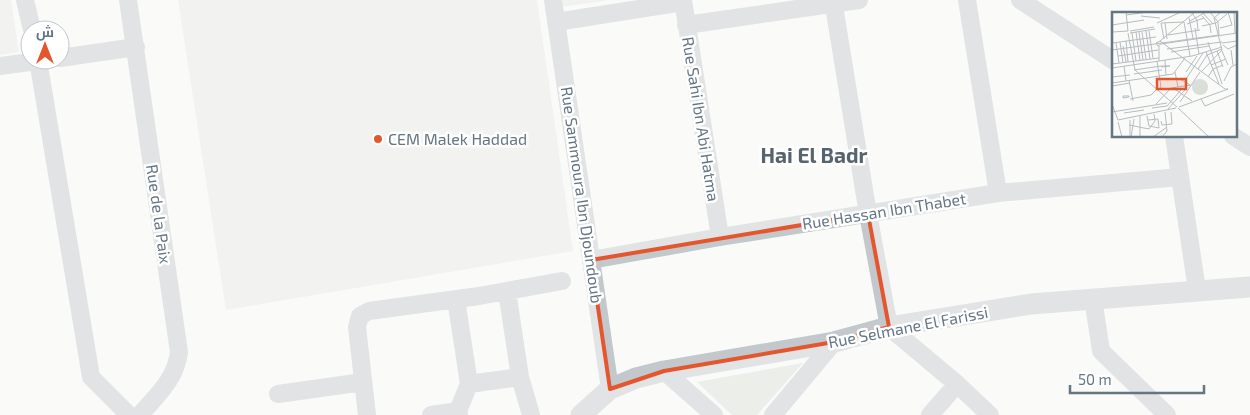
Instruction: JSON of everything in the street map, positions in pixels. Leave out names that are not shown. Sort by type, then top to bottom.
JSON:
[{"type":"street","points":[[25,0],[30,20]]},
{"type":"street","name":"Rue de la Paix","points":[[128,0],[179,352],[178,363],[173,376],[140,415]]},
{"type":"street","name":"Rue Sammoura Ibn Djoundoub","points":[[553,0],[610,389]]},
{"type":"street","points":[[686,25],[834,2],[859,0]]},
{"type":"street","points":[[967,0],[998,193]]},
{"type":"street","points":[[1020,0],[1112,60]]},
{"type":"street","points":[[556,22],[683,1]]},
{"type":"street","name":"Rue Sahi Ibn Abi Hatma","points":[[683,1],[720,237]]},
{"type":"street","points":[[834,2],[888,327],[957,384],[990,415]]},
{"type":"street","points":[[70,57],[136,47]]},
{"type":"street","points":[[0,66],[20,63]]},
{"type":"street","points":[[42,70],[91,377],[129,415]]},
{"type":"street","points":[[1174,138],[1197,290]]},
{"type":"street","points":[[1236,138],[1250,147]]},
{"type":"street","name":"Rue Hassan Ibn Thabet","points":[[591,260],[720,237],[998,193],[1180,176]]},
{"type":"street","points":[[367,415],[356,327],[360,316],[369,311],[456,299],[562,281]]},
{"type":"street","name":"Rue Selmane El Farissi","points":[[581,415],[610,389],[636,378],[834,342],[888,327],[1030,304],[1250,287]]},
{"type":"street","points":[[506,291],[520,377],[531,415]]},
{"type":"street","points":[[1093,298],[1100,351],[1167,415]]},
{"type":"street","points":[[431,415],[458,413],[469,384],[456,299]]},
{"type":"street","points":[[773,415],[834,342]]},
{"type":"street","points":[[664,372],[714,415]]},
{"type":"street","points":[[469,384],[520,377]]},
{"type":"street","points":[[278,394],[363,382]]},
{"type":"street","points":[[930,415],[957,384]]},
{"type":"highlighted area","points":[[868,214],[889,327],[834,342],[664,371],[610,389],[591,260]]},
{"type":"shaded area","points":[[0,0],[11,0],[19,52],[0,55]]},
{"type":"shaded area","name":"CEM Malek Haddad","points":[[178,0],[537,0],[573,251],[226,310]]},
{"type":"shaded area","points":[[561,0],[609,0],[562,7]]},
{"type":"shaded area","points":[[803,363],[757,415],[732,415],[697,382]]},
{"type":"place","name":"CEM Malek Haddad","points":[[378,139]]},
{"type":"district","name":"Hai El Badr","points":[[814,156]]}]
